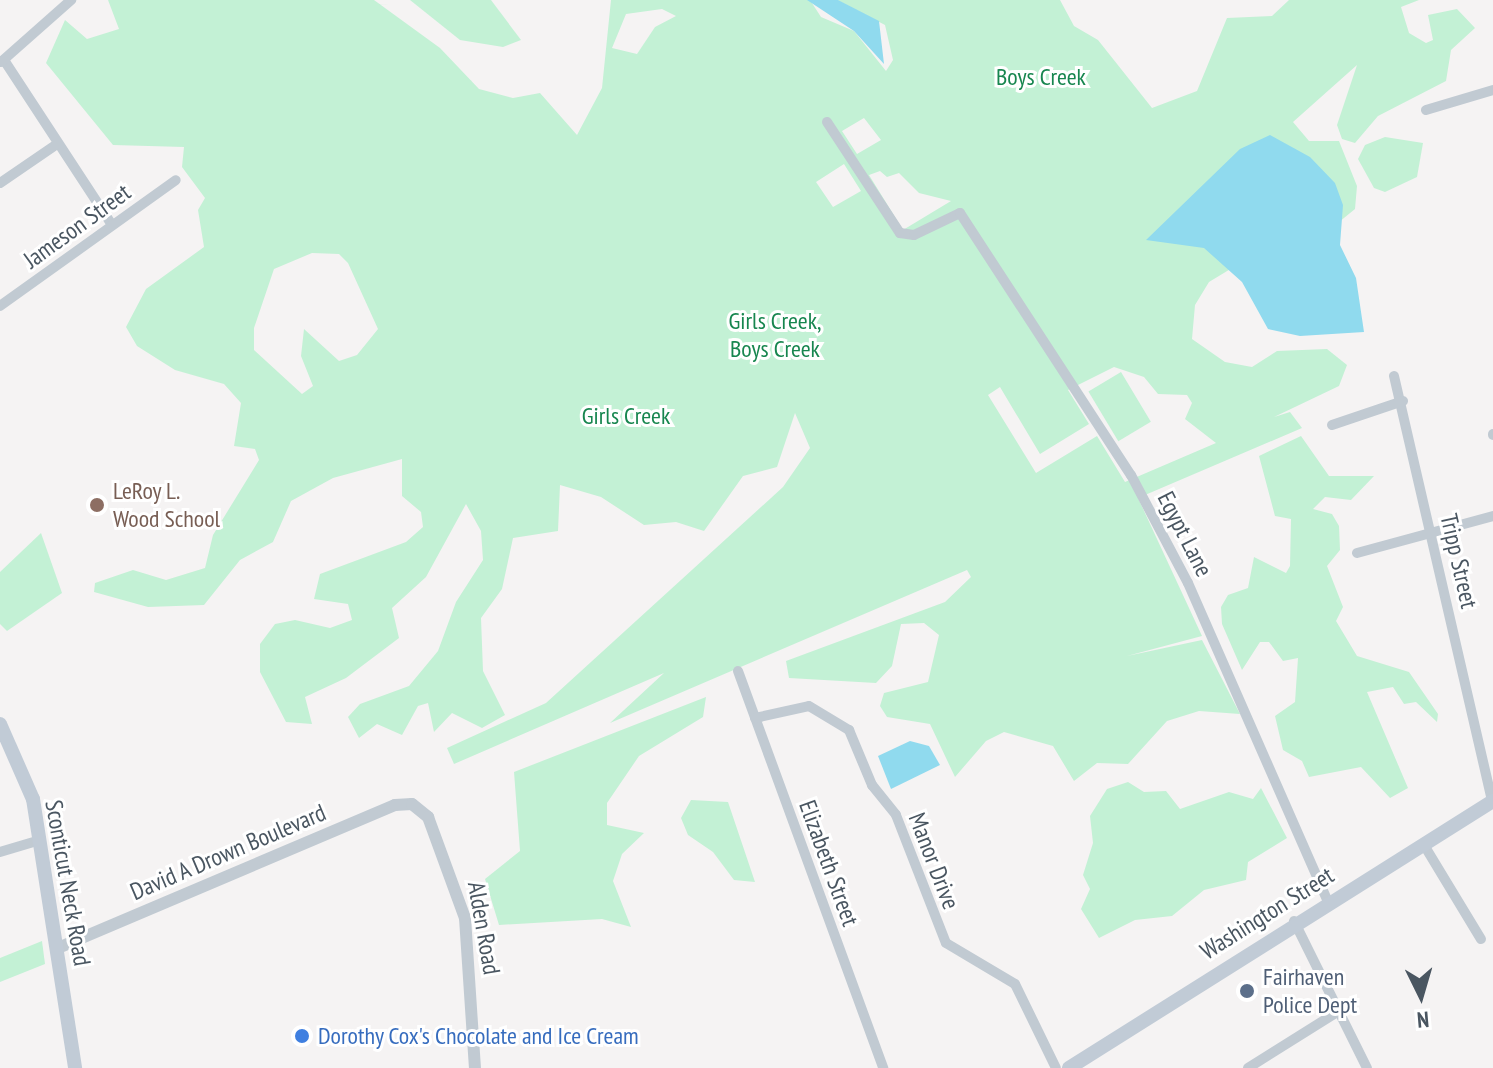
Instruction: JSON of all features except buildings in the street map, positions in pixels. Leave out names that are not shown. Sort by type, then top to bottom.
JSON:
[{"type":"main road","name":"Sconticut Neck Road","points":[[0,724],[23,766],[40,840],[73,1064]]},
{"type":"main road","name":"Washington Street","points":[[1069,1068],[1327,900],[1493,802]]},
{"type":"street","points":[[71,0],[2,61],[54,146],[112,225]]},
{"type":"street","points":[[1426,110],[1493,90]]},
{"type":"street","name":"Egypt Lane","points":[[827,122],[884,215],[909,235],[960,213],[1149,505],[1327,900]]},
{"type":"street","points":[[0,183],[54,146]]},
{"type":"street","name":"Jameson Street","points":[[0,306],[176,180]]},
{"type":"street","name":"Tripp Street","points":[[1394,376],[1403,401],[1493,802]]},
{"type":"street","points":[[1332,425],[1403,401]]},
{"type":"street","points":[[1357,553],[1493,516]]},
{"type":"street","name":"Elizabeth Street","points":[[738,671],[883,1068]]},
{"type":"street","name":"Manor Drive","points":[[755,718],[809,706],[849,730],[872,785],[899,823],[946,943],[1015,984],[1056,1068]]},
{"type":"street","name":"David A Drown Boulevard","points":[[58,948],[395,805],[417,806]]},
{"type":"street","name":"Alden Road","points":[[417,806],[428,817],[465,918],[475,1068]]},
{"type":"street","points":[[0,852],[40,840]]},
{"type":"street","points":[[1424,845],[1481,939]]},
{"type":"street","points":[[1294,921],[1367,1068]]},
{"type":"street","points":[[1248,1068],[1339,1011]]},
{"type":"green space","points":[[108,0],[374,0],[440,48],[479,89],[513,98],[540,93],[577,135],[602,88],[611,0],[810,0],[821,17],[854,31],[886,71],[893,60],[885,25],[837,0],[1060,0],[1074,26],[1098,40],[1152,108],[1197,91],[1227,18],[1272,16],[1289,0],[1419,0],[1401,7],[1409,33],[1426,43],[1433,40],[1428,15],[1457,9],[1475,28],[1451,50],[1446,81],[1378,116],[1355,143],[1342,139],[1337,125],[1357,65],[1293,122],[1309,141],[1339,141],[1357,186],[1355,209],[1328,231],[1242,262],[1209,282],[1195,305],[1192,339],[1225,362],[1252,367],[1277,351],[1327,349],[1347,365],[1339,386],[1274,417],[1290,412],[1302,428],[1138,498],[1202,636],[1127,656],[1202,640],[1240,714],[1199,711],[1167,721],[1128,764],[1097,763],[1074,781],[1053,746],[1004,732],[986,741],[955,777],[930,724],[887,717],[880,706],[884,693],[928,682],[939,635],[924,623],[901,624],[892,666],[876,683],[789,678],[786,661],[945,602],[971,577],[967,570],[610,723],[664,673],[454,764],[447,748],[546,703],[783,487],[810,448],[795,413],[777,467],[743,476],[704,531],[676,522],[644,525],[601,497],[560,485],[558,531],[513,538],[502,589],[481,618],[483,671],[505,715],[482,728],[452,713],[434,732],[428,703],[418,706],[402,735],[377,724],[359,738],[348,717],[360,704],[409,686],[438,651],[456,602],[483,560],[481,531],[466,504],[426,577],[392,608],[399,638],[346,678],[305,697],[312,724],[286,722],[260,672],[260,644],[275,624],[295,620],[330,628],[352,620],[348,604],[314,599],[320,574],[406,542],[423,527],[421,512],[402,496],[402,459],[333,478],[291,501],[273,542],[240,560],[204,605],[148,607],[94,592],[95,583],[133,570],[166,580],[205,568],[213,535],[259,460],[255,449],[234,446],[241,403],[224,384],[175,370],[137,346],[126,327],[146,289],[204,247],[198,210],[205,198],[182,167],[184,147],[113,145],[46,63],[65,20],[87,39],[119,29]],"holes":[[[662,9],[676,16],[655,27],[637,54],[612,48],[626,14]],[[864,118],[881,140],[857,154],[842,131]],[[844,164],[861,191],[833,207],[816,182]],[[880,171],[887,177],[899,173],[919,193],[951,201],[903,230],[869,175]],[[312,253],[339,254],[348,263],[378,329],[357,355],[339,361],[304,329],[301,356],[313,386],[302,394],[254,350],[254,328],[274,269]],[[1114,367],[1144,377],[1158,394],[1187,395],[1192,403],[1185,419],[1216,443],[1125,482],[1097,436],[1036,473],[988,395],[1000,387],[1040,454],[1089,424],[1068,390]]]},
{"type":"green space","points":[[410,0],[491,0],[521,40],[503,47],[460,40]]},
{"type":"green space","points":[[1385,137],[1423,143],[1417,177],[1385,192],[1374,188],[1358,159],[1365,145]]},
{"type":"green space","points":[[1121,372],[1151,422],[1118,441],[1088,392]]},
{"type":"green space","points":[[1301,436],[1329,476],[1374,476],[1351,500],[1325,497],[1313,509],[1332,514],[1339,526],[1340,550],[1327,566],[1343,607],[1336,621],[1357,656],[1409,672],[1438,714],[1437,722],[1416,702],[1404,704],[1393,687],[1367,692],[1408,788],[1390,798],[1361,767],[1309,777],[1302,761],[1283,750],[1275,716],[1295,702],[1298,658],[1283,661],[1269,642],[1260,642],[1242,670],[1222,624],[1221,607],[1228,595],[1248,588],[1254,557],[1286,573],[1290,566],[1291,519],[1275,516],[1259,456]]},
{"type":"green space","points":[[41,533],[62,593],[7,631],[0,624],[0,572]]},
{"type":"green space","points":[[706,697],[703,717],[639,756],[607,803],[607,825],[644,833],[622,854],[613,881],[631,927],[602,919],[499,925],[485,879],[520,851],[514,772]]},
{"type":"green space","points":[[1128,782],[1144,792],[1166,791],[1180,809],[1229,792],[1253,799],[1261,788],[1287,838],[1248,862],[1246,880],[1204,890],[1172,916],[1135,920],[1099,938],[1081,909],[1090,889],[1083,875],[1093,843],[1090,816],[1107,789]]},
{"type":"green space","points":[[691,800],[728,802],[755,882],[734,880],[713,852],[688,835],[681,818]]},
{"type":"green space","points":[[42,941],[45,964],[0,982],[0,958]]},
{"type":"water","points":[[807,0],[838,0],[879,21],[884,64],[854,31]]},
{"type":"water","points":[[1270,135],[1310,157],[1335,183],[1343,205],[1340,245],[1356,278],[1364,332],[1300,336],[1268,329],[1242,282],[1204,248],[1146,240],[1240,149]]},
{"type":"water","points":[[910,741],[929,746],[940,765],[891,789],[878,756]]},
{"type":"place","name":"LeRoy L. Wood School","points":[[97,505]]},
{"type":"place","name":"Fairhaven Police Dept","points":[[1247,991]]},
{"type":"place","name":"Dorothy Cox's Chocolate and Ice Cream","points":[[302,1036]]},
{"type":"park label","name":"Boys Creek","points":[[1041,77]]},
{"type":"park label","name":"Girls Creek, Boys Creek","points":[[775,335]]},
{"type":"park label","name":"Girls Creek","points":[[626,416]]}]
